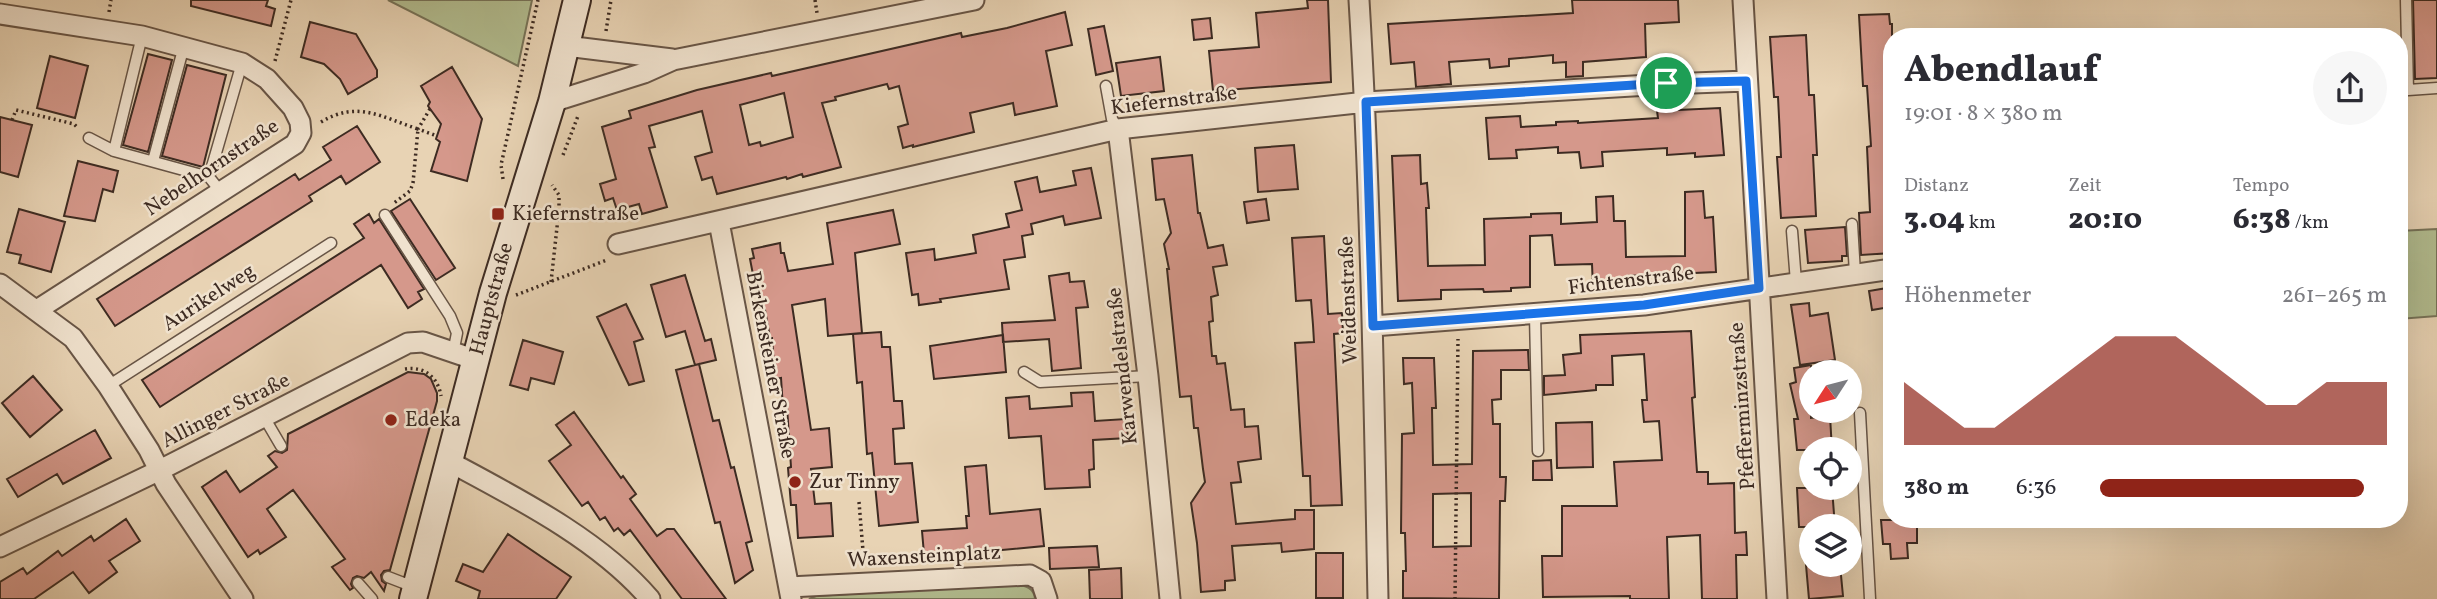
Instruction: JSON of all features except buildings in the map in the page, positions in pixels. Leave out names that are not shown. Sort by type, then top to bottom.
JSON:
[{"type":"main road","name":"Hauptstraße","points":[[414,593],[450,462],[464,356],[493,293],[552,102],[578,0]]},
{"type":"street","points":[[552,102],[644,73],[673,60],[974,0]]},
{"type":"street","name":"Weidenstraße","points":[[1359,0],[1366,102],[1378,599]]},
{"type":"street","name":"Pfefferminzstraße","points":[[1743,0],[1777,599]]},
{"type":"street","name":"Nebelhornstraße","points":[[0,14],[142,36],[242,63],[267,79],[293,108],[300,122],[301,133],[295,144],[215,184],[37,310]]},
{"type":"street","points":[[566,46],[673,60]]},
{"type":"street","name":"Kiefernstraße","points":[[618,244],[1118,129],[1366,102],[1653,84],[1746,81]]},
{"type":"street","name":"Karwendelstraße","points":[[1118,129],[1148,376],[1170,599]]},
{"type":"street","name":"Birkensteiner Straße","points":[[719,222],[790,593]]},
{"type":"street","name":"Fichtenstraße","points":[[1373,326],[1644,305],[1883,270]]},
{"type":"street","points":[[0,284],[73,338],[108,386],[149,450],[158,471],[243,599]]},
{"type":"street","name":"Allinger Straße","points":[[0,547],[158,471],[408,343],[423,342],[464,356]]},
{"type":"street","points":[[450,462],[541,512],[620,569],[650,599]]},
{"type":"street","name":"Waxensteinplatz","points":[[790,593],[866,583],[1030,575],[1041,581],[1047,599]]},
{"type":"lane","points":[[2406,0],[2407,28]]},
{"type":"lane","points":[[114,150],[142,36]]},
{"type":"lane","points":[[153,161],[184,46]]},
{"type":"lane","points":[[89,138],[114,150],[215,184],[242,63]]},
{"type":"lane","points":[[1106,86],[1112,119],[1118,129]]},
{"type":"lane","points":[[2408,90],[2437,88]]},
{"type":"lane","points":[[385,215],[450,316],[464,356]]},
{"type":"lane","points":[[1852,223],[1855,273]]},
{"type":"lane","points":[[1792,230],[1796,282]]},
{"type":"lane","name":"Aurikelweg","points":[[108,386],[331,243]]},
{"type":"lane","points":[[1535,315],[1538,451]]},
{"type":"lane","points":[[1024,372],[1040,382],[1148,376]]},
{"type":"lane","points":[[264,417],[281,446]]},
{"type":"lane","points":[[1861,424],[1870,599]]},
{"type":"lane","points":[[388,577],[414,593]]},
{"type":"lane","points":[[358,583],[372,599]]},
{"type":"path","points":[[267,79],[275,64],[291,0]]},
{"type":"path","points":[[503,184],[501,165],[538,0]]},
{"type":"path","points":[[603,51],[611,0]]},
{"type":"path","points":[[561,158],[576,119],[583,108],[596,101],[597,88]]},
{"type":"path","points":[[385,215],[382,210],[410,191],[418,130],[430,109]]},
{"type":"path","points":[[12,120],[16,110],[74,124]]},
{"type":"path","points":[[301,133],[335,113],[367,110],[437,136]]},
{"type":"path","points":[[551,282],[559,209],[559,195],[552,184]]},
{"type":"path","points":[[493,293],[512,296],[607,261],[618,244]]},
{"type":"path","points":[[1455,599],[1458,319]]},
{"type":"path","points":[[398,371],[414,368],[434,377],[440,390],[440,408]]},
{"type":"path","points":[[859,502],[866,583]]},
{"type":"green space","points":[[388,0],[532,0],[518,66]]},
{"type":"green space","points":[[2437,229],[2437,316],[2408,318],[2408,231]]},
{"type":"green space","points":[[1015,584],[1031,590],[1035,599],[809,599],[816,596]]},
{"type":"place","name":"Kiefernstraße","points":[[498,214]]},
{"type":"place","name":"Edeka","points":[[391,420]]},
{"type":"place","name":"Zur Tinny","points":[[795,482]]},
{"type":"route","points":[[1746,81],[1759,288],[1644,305],[1373,326],[1366,102],[1666,83],[1746,81]]}]
